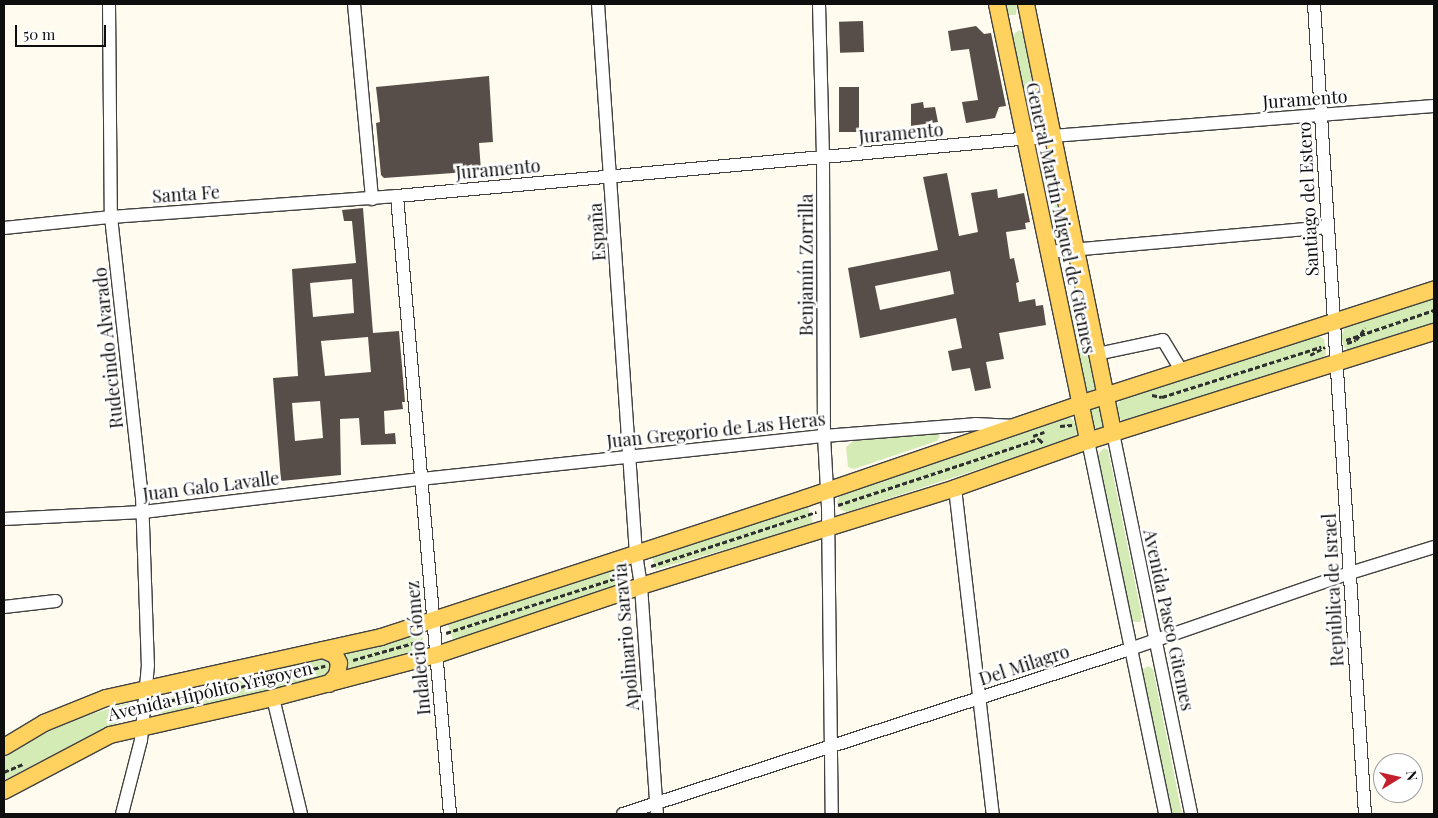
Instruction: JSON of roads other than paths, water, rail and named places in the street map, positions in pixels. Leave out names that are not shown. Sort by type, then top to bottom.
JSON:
[{"type":"main road","name":"General Martín Miguel de Güemes","points":[[997,4],[1088,441]]},
{"type":"main road","name":"General Martín Miguel de Güemes","points":[[1026,4],[1113,433]]},
{"type":"main road","points":[[1001,26],[1030,21]]},
{"type":"main road","name":"Avenida Hipólito Yrigoyen","points":[[4,747],[44,723],[84,705],[146,688],[381,637],[827,491],[1080,404],[1434,290]]},
{"type":"main road","name":"Avenida Hipólito Yrigoyen","points":[[4,791],[98,740],[142,727],[329,684],[436,654],[828,526],[955,488],[1088,441],[1434,332]]},
{"type":"main road","points":[[322,650],[335,655],[339,663],[337,675],[329,684]]},
{"type":"street","name":"Rudecindo Alvarado","points":[[109,4],[112,217],[143,512],[148,665],[140,745],[122,814]]},
{"type":"street","points":[[354,4],[372,199]]},
{"type":"street","name":"España","points":[[598,4],[631,457]]},
{"type":"street","name":"Benjamín Zorrilla","points":[[819,4],[823,158],[824,436],[828,526],[832,814]]},
{"type":"street","name":"Santiago del Estero","points":[[1314,4],[1337,363]]},
{"type":"street","name":"Juramento","points":[[372,199],[1052,136],[1434,106]]},
{"type":"street","name":"Indalecio Gómez","points":[[397,196],[450,814]]},
{"type":"street","name":"Santa Fe","points":[[4,228],[112,217],[372,199]]},
{"type":"street","points":[[1049,252],[1076,248],[1328,227]]},
{"type":"street","points":[[1097,354],[1163,340],[1182,372]]},
{"type":"street","name":"República de Israel","points":[[1337,363],[1365,814]]},
{"type":"street","name":"Juan Gregorio de Las Heras","points":[[421,479],[824,436],[975,424],[1015,426]]},
{"type":"street","name":"Avenida Paseo Güemes","points":[[1113,433],[1191,814]]},
{"type":"street","points":[[1088,441],[1165,814]]},
{"type":"street","name":"Apolinario Saravia","points":[[631,457],[636,554],[641,586],[657,809]]},
{"type":"street","name":"Juan Galo Lavalle","points":[[4,519],[143,512],[421,479]]},
{"type":"street","points":[[955,488],[993,814]]},
{"type":"street","name":"Del Milagro","points":[[623,814],[657,809],[831,745],[1155,641],[1350,573],[1434,547]]},
{"type":"street","points":[[4,607],[56,601]]},
{"type":"street","points":[[273,698],[301,814]]}]
